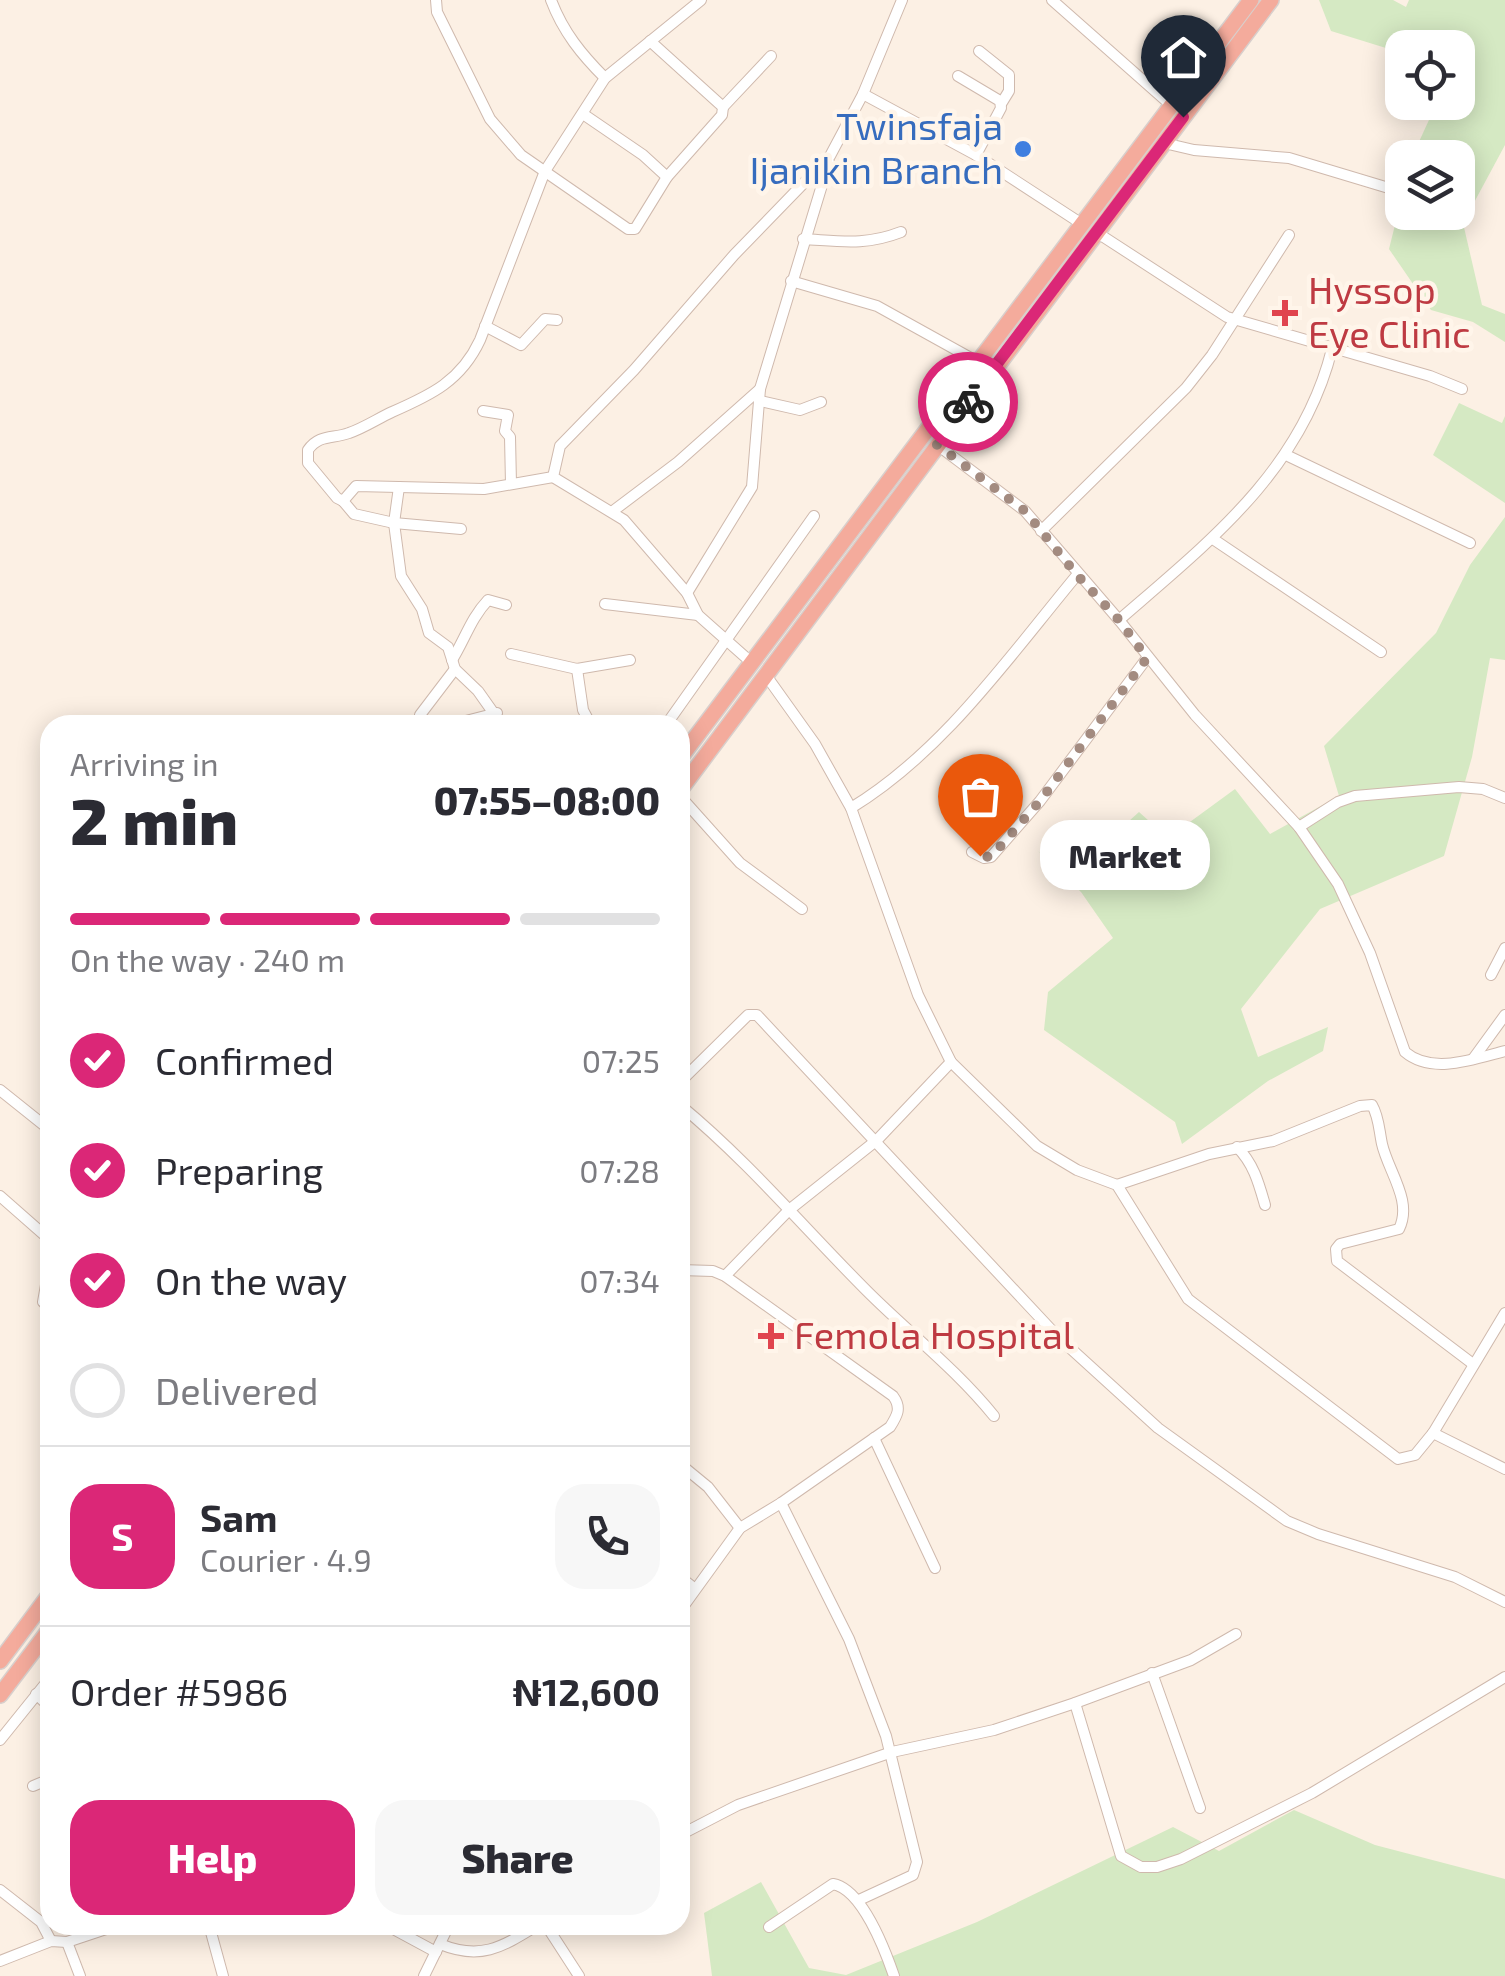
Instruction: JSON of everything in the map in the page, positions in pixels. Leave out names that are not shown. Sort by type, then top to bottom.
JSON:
[{"type":"highway","points":[[690,778],[936,444],[1172,106],[1251,0]]},
{"type":"highway","points":[[690,745],[978,362],[1164,143],[1271,0]]},
{"type":"highway","points":[[0,1662],[40,1608]]},
{"type":"highway","points":[[0,1695],[40,1646]]},
{"type":"street","points":[[436,0],[438,12],[490,118],[520,155],[628,229],[639,224],[667,178],[722,115],[723,107],[772,56]]},
{"type":"street","points":[[552,0],[565,31],[605,78]]},
{"type":"street","points":[[461,529],[354,514],[308,463],[308,450],[319,438],[347,434],[432,395],[458,377],[471,359],[546,172],[605,78],[700,0]]},
{"type":"street","points":[[687,592],[752,486],[760,395],[803,239],[830,156],[863,94],[902,0]]},
{"type":"street","points":[[1052,0],[1172,106]]},
{"type":"street","points":[[650,41],[723,107]]},
{"type":"street","points":[[976,155],[1009,91],[1009,75],[979,50]]},
{"type":"street","points":[[958,76],[1001,104]]},
{"type":"street","points":[[863,94],[976,155],[1217,313],[1462,388]]},
{"type":"street","points":[[583,114],[643,155],[667,178]]},
{"type":"street","points":[[1164,143],[1194,150],[1289,158],[1385,187]]},
{"type":"street","points":[[552,477],[560,446],[830,156]]},
{"type":"street","points":[[803,239],[876,242],[900,232]]},
{"type":"street","points":[[1042,530],[1186,388],[1289,235]]},
{"type":"street","points":[[791,281],[877,306],[978,362]]},
{"type":"street","points":[[485,326],[521,345],[544,319],[557,320]]},
{"type":"street","points":[[1119,620],[1213,539],[1286,455],[1308,420],[1332,349]]},
{"type":"street","points":[[613,511],[760,395]]},
{"type":"street","points":[[760,395],[800,410],[822,402]]},
{"type":"street","points":[[483,411],[508,415],[505,432],[510,437],[511,484]]},
{"type":"street","points":[[936,444],[1025,511],[1206,727],[1299,828],[1338,884],[1370,953],[1400,1047],[1425,1063],[1472,1060],[1505,1051]]},
{"type":"street","points":[[1286,455],[1470,543]]},
{"type":"street","points":[[343,501],[356,486],[464,490],[552,477],[613,511],[687,592],[698,614],[752,663]]},
{"type":"street","points":[[399,487],[394,522],[401,576],[422,609],[429,633],[448,648],[454,665],[496,713],[488,715]]},
{"type":"street","points":[[673,715],[814,516]]},
{"type":"street","points":[[1213,539],[1381,652]]},
{"type":"street","points":[[850,808],[885,788],[920,759],[1077,575]]},
{"type":"street","points":[[422,715],[454,665],[473,614],[488,600],[506,605]]},
{"type":"street","points":[[605,604],[698,614]]},
{"type":"street","points":[[511,654],[577,669],[630,660]]},
{"type":"street","points":[[972,852],[991,857],[1040,801],[1147,658]]},
{"type":"street","points":[[577,669],[586,715]]},
{"type":"street","points":[[765,674],[816,744],[850,808],[918,995],[951,1062],[1037,1146],[1077,1170],[1117,1185],[1188,1299],[1398,1459],[1415,1455],[1433,1433],[1505,1312]]},
{"type":"street","points":[[1299,828],[1338,802],[1355,796],[1459,787],[1483,788],[1505,798]]},
{"type":"street","points":[[690,804],[740,862],[802,908]]},
{"type":"street","points":[[1491,974],[1505,948]]},
{"type":"street","points":[[690,1073],[753,1013],[1088,1368],[1196,1456],[1288,1520],[1318,1534],[1455,1577],[1505,1602]]},
{"type":"street","points":[[1472,1060],[1505,1016]]},
{"type":"street","points":[[725,1276],[789,1210],[876,1140],[951,1062]]},
{"type":"street","points":[[0,1090],[40,1122]]},
{"type":"street","points":[[1117,1185],[1209,1154],[1274,1140],[1365,1104],[1374,1107],[1383,1148],[1400,1191],[1404,1219],[1399,1229],[1340,1244],[1336,1249],[1337,1262],[1473,1364]]},
{"type":"street","points":[[690,1115],[900,1324],[966,1381],[994,1416]]},
{"type":"street","points":[[1237,1148],[1256,1175],[1265,1205]]},
{"type":"street","points":[[0,1196],[40,1231]]},
{"type":"street","points":[[690,1270],[713,1271],[725,1276],[894,1396],[898,1403],[898,1413],[890,1427],[740,1528],[690,1596]]},
{"type":"street","points":[[1433,1433],[1505,1470]]},
{"type":"street","points":[[874,1438],[935,1568]]},
{"type":"street","points":[[690,1472],[708,1487],[740,1528]]},
{"type":"street","points":[[782,1503],[849,1639],[892,1752],[917,1870],[858,1900]]},
{"type":"street","points":[[690,1585],[695,1589]]},
{"type":"street","points":[[690,1830],[738,1805],[892,1752],[994,1730],[1075,1703],[1190,1660],[1236,1634]]},
{"type":"street","points":[[1152,1673],[1200,1808]]},
{"type":"street","points":[[1075,1703],[1121,1856],[1142,1866],[1157,1866],[1312,1793],[1505,1677]]},
{"type":"street","points":[[0,1740],[40,1689]]},
{"type":"street","points":[[36,1694],[40,1698]]},
{"type":"street","points":[[33,1786],[40,1783]]},
{"type":"street","points":[[769,1927],[834,1884],[845,1887],[858,1900],[894,1976]]},
{"type":"street","points":[[0,1890],[40,1921]]},
{"type":"street","points":[[47,1935],[50,1941]]},
{"type":"street","points":[[0,1961],[50,1941],[66,1942],[84,1935]]},
{"type":"street","points":[[212,1935],[223,1976]]},
{"type":"street","points":[[409,1935],[438,1948],[466,1954],[481,1952],[517,1935]]},
{"type":"street","points":[[424,1976],[444,1935]]},
{"type":"street","points":[[552,1935],[579,1976]]},
{"type":"street","points":[[66,1942],[80,1976]]},
{"type":"green space","points":[[1319,0],[1393,0],[1406,7],[1409,0],[1505,0],[1505,145],[1475,201],[1475,140],[1420,140],[1429,120],[1475,120],[1475,30],[1385,30],[1385,48],[1331,31]]},
{"type":"green space","points":[[1394,230],[1465,230],[1482,305],[1505,314],[1505,342],[1473,322],[1431,310],[1389,249]]},
{"type":"green space","points":[[1459,403],[1502,423],[1505,416],[1505,503],[1433,455]]},
{"type":"green space","points":[[1505,517],[1505,660],[1490,658],[1472,757],[1444,856],[1320,909],[1241,1009],[1258,1057],[1328,1027],[1323,1051],[1268,1081],[1182,1144],[1175,1122],[1044,1030],[1048,992],[1113,938],[1081,892],[1038,851],[1069,875],[1139,812],[1168,838],[1235,789],[1270,834],[1339,796],[1324,746],[1436,633],[1470,565]]},
{"type":"green space","points":[[1294,1810],[1375,1845],[1505,1879],[1505,1976],[712,1976],[704,1913],[761,1882],[809,1968],[846,1975],[977,1922],[1173,1827],[1219,1851]]},
{"type":"way so far","points":[[968,402],[936,444],[1025,511],[1147,658],[1040,801],[991,857],[980,856]]},
{"type":"place","name":"Twinsfaja Ijanikin Branch","points":[[1023,149]]},
{"type":"place","name":"Hyssop Eye Clinic","points":[[1285,313]]},
{"type":"place","name":"Market","points":[[980,856]]},
{"type":"place","name":"Femola Hospital","points":[[771,1336]]},
{"type":"route","points":[[968,402],[1183,117]]}]
